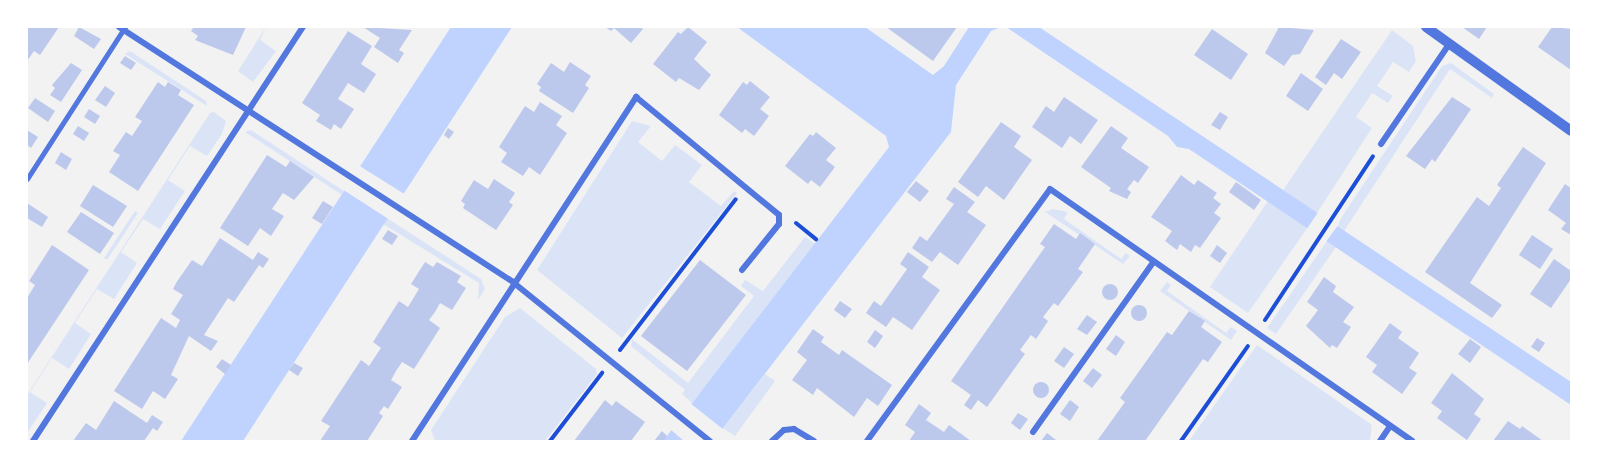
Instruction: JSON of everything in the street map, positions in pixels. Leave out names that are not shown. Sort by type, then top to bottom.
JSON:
[{"type":"street","points":[[33,441],[303,27]]},
{"type":"street","points":[[1426,27],[1571,131]]},
{"type":"street","points":[[123,28],[514,283],[710,441]]},
{"type":"street","points":[[1381,144],[1450,43]]},
{"type":"street","points":[[412,441],[636,97],[747,186],[779,215],[779,224],[742,270]]},
{"type":"street","points":[[867,441],[1050,189],[1412,441]]},
{"type":"street","points":[[1033,432],[1154,261]]},
{"type":"street","points":[[1380,441],[1390,426]]},
{"type":"street","points":[[772,441],[784,430],[794,429],[814,441]]},
{"type":"lane","points":[[27,179],[123,28]]},
{"type":"path","points":[[1317,240],[1381,144]]},
{"type":"path","points":[[550,441],[747,186]]},
{"type":"path","points":[[806,231],[816,239]]},
{"type":"shaded area","points":[[266,27],[260,40],[276,51],[253,82],[238,71]]},
{"type":"shaded area","points":[[1392,30],[1413,46],[1416,61],[1409,72],[1393,62],[1377,86],[1393,96],[1388,103],[1372,93],[1356,117],[1372,128],[1317,213],[1283,190]]},
{"type":"shaded area","points":[[130,51],[206,101],[207,106],[125,54]]},
{"type":"shaded area","points":[[1451,63],[1494,94],[1492,98],[1450,69],[1344,231],[1337,226],[1343,215],[1442,66]]},
{"type":"shaded area","points":[[214,112],[226,121],[222,134],[207,156],[190,146],[168,180],[185,191],[160,229],[143,219],[121,252],[137,263],[114,299],[97,289],[75,323],[91,334],[69,369],[52,358],[30,392],[47,403],[27,433],[27,395],[210,113]]},
{"type":"shaded area","points":[[632,121],[651,126],[638,142],[662,161],[675,145],[702,165],[689,182],[721,206],[734,191],[737,193],[622,338],[537,270]]},
{"type":"shaded area","points":[[251,130],[344,191],[342,195],[245,132]]},
{"type":"shaded area","points":[[1268,201],[1308,227],[1248,313],[1210,287]]},
{"type":"shaded area","points":[[1053,209],[1068,212],[1064,219],[1121,259],[1126,253],[1130,256],[1123,264],[1045,212]]},
{"type":"shaded area","points":[[135,211],[138,213],[107,260],[104,258]]},
{"type":"shaded area","points":[[387,218],[481,279],[485,289],[478,300],[479,283],[383,224]]},
{"type":"shaded area","points":[[805,237],[817,245],[692,403],[682,394],[685,390],[631,346],[632,339],[688,383],[754,296],[741,286],[745,280],[763,291]]},
{"type":"shaded area","points":[[1327,241],[1336,247],[1276,334],[1267,328]]},
{"type":"shaded area","points":[[1167,282],[1171,285],[1167,291],[1226,333],[1231,327],[1237,331],[1231,340],[1160,291]]},
{"type":"shaded area","points":[[520,308],[596,369],[597,374],[545,441],[435,441],[431,430],[505,317]]},
{"type":"shaded area","points":[[1257,345],[1372,425],[1370,441],[1189,441]]},
{"type":"shaded area","points":[[765,374],[775,381],[735,436],[723,428]]},
{"type":"water","points":[[451,27],[512,27],[243,441],[181,441]]},
{"type":"water","points":[[737,27],[865,27],[933,75],[944,66],[969,27],[1001,27],[991,31],[956,85],[951,132],[713,441],[663,441],[889,147],[886,136]]},
{"type":"water","points":[[1006,27],[1039,27],[1571,382],[1571,405],[1189,149],[1177,147],[1168,136]]},
{"type":"pier","points":[[358,165],[406,195],[390,220],[342,189]]},
{"type":"pier","points":[[1319,211],[1339,224],[1325,243],[1306,230]]},
{"type":"pier","points":[[690,403],[724,430],[716,441],[684,441],[670,429]]},
{"type":"building","points":[[27,27],[59,27],[40,55],[34,51],[27,61]]},
{"type":"building","points":[[79,27],[101,39],[94,49],[74,36]]},
{"type":"building","points":[[194,27],[246,27],[233,55],[195,40],[198,36],[191,31]]},
{"type":"building","points":[[363,27],[412,30],[399,50],[404,53],[398,63],[374,47],[380,38]]},
{"type":"building","points":[[605,27],[640,27],[643,29],[631,43],[614,28],[611,31]]},
{"type":"building","points":[[688,27],[707,42],[694,59],[711,75],[699,90],[679,78],[676,82],[653,64],[678,32],[681,34]]},
{"type":"building","points":[[886,27],[957,27],[933,61]]},
{"type":"building","points":[[1279,27],[1314,30],[1300,54],[1292,55],[1284,66],[1265,53]]},
{"type":"building","points":[[1462,27],[1487,27],[1479,39]]},
{"type":"building","points":[[1552,27],[1571,29],[1571,70],[1538,47]]},
{"type":"building","points":[[1212,29],[1248,54],[1231,80],[1194,55]]},
{"type":"building","points":[[348,31],[372,46],[361,64],[376,74],[364,93],[348,83],[338,99],[354,109],[341,129],[334,124],[331,130],[316,121],[320,115],[302,103]]},
{"type":"building","points":[[1341,39],[1361,52],[1342,79],[1334,73],[1326,85],[1315,77]]},
{"type":"building","points":[[125,56],[136,63],[131,70],[120,63]]},
{"type":"building","points":[[570,62],[591,76],[585,85],[589,88],[573,113],[539,91],[541,87],[537,84],[551,63],[564,72]]},
{"type":"building","points":[[71,63],[82,70],[61,102],[50,95],[55,88],[52,85]]},
{"type":"building","points":[[1301,73],[1323,89],[1308,111],[1286,96]]},
{"type":"building","points":[[750,81],[770,97],[760,109],[769,116],[754,136],[745,129],[742,133],[719,115],[743,82],[747,85]]},
{"type":"building","points":[[158,82],[165,87],[168,82],[181,90],[178,95],[194,105],[138,191],[109,172],[120,155],[113,151],[126,132],[132,136],[142,121],[135,117]]},
{"type":"building","points":[[105,86],[115,93],[106,107],[95,100]]},
{"type":"building","points":[[1064,97],[1098,120],[1081,144],[1070,136],[1062,148],[1032,127],[1046,106],[1054,112]]},
{"type":"building","points":[[1452,97],[1471,109],[1435,162],[1432,159],[1425,169],[1406,156]]},
{"type":"building","points":[[35,98],[55,111],[48,122],[28,108]]},
{"type":"building","points":[[540,102],[562,116],[556,125],[567,133],[540,175],[529,167],[523,176],[501,162],[507,153],[499,147],[525,106],[534,112]]},
{"type":"building","points":[[89,109],[100,116],[95,124],[84,117]]},
{"type":"building","points":[[1220,112],[1228,117],[1220,130],[1211,125]]},
{"type":"building","points":[[1001,122],[1021,136],[1014,147],[1032,160],[1004,200],[986,186],[978,197],[958,182]]},
{"type":"building","points":[[78,126],[89,133],[84,141],[73,134]]},
{"type":"building","points":[[1111,126],[1128,138],[1121,148],[1149,167],[1138,183],[1134,180],[1127,189],[1131,192],[1127,199],[1109,191],[1111,188],[1081,167]]},
{"type":"building","points":[[448,128],[454,132],[449,139],[444,135]]},
{"type":"building","points":[[27,130],[38,137],[31,148],[27,145]]},
{"type":"building","points":[[816,132],[836,148],[826,160],[835,167],[820,187],[811,180],[808,184],[785,166],[810,134],[813,136]]},
{"type":"building","points":[[1523,147],[1546,163],[1470,283],[1502,305],[1492,318],[1425,272],[1477,197],[1489,206],[1501,188],[1497,185]]},
{"type":"building","points":[[61,152],[72,159],[66,170],[55,163]]},
{"type":"building","points":[[267,155],[286,167],[290,161],[314,177],[294,200],[283,193],[272,209],[284,216],[271,236],[260,228],[248,246],[220,228]]},
{"type":"building","points":[[1181,175],[1194,185],[1198,180],[1217,193],[1213,198],[1221,204],[1214,213],[1221,218],[1200,248],[1195,245],[1191,252],[1180,244],[1177,250],[1165,241],[1172,231],[1151,217]]},
{"type":"building","points":[[494,179],[515,193],[509,202],[513,205],[496,230],[463,208],[465,204],[461,201],[474,180],[488,189]]},
{"type":"building","points":[[916,181],[929,191],[920,202],[907,192]]},
{"type":"building","points":[[1236,182],[1261,200],[1254,210],[1229,192]]},
{"type":"building","points":[[1565,184],[1571,188],[1571,235],[1561,229],[1566,223],[1548,210]]},
{"type":"building","points":[[93,185],[127,206],[113,227],[80,206]]},
{"type":"building","points":[[954,187],[975,202],[967,212],[986,225],[958,265],[940,252],[932,262],[912,248],[920,236],[927,241],[954,204],[946,199]]},
{"type":"building","points":[[323,201],[333,207],[322,224],[312,218]]},
{"type":"building","points":[[27,203],[48,217],[42,227],[27,218]]},
{"type":"building","points":[[81,212],[114,233],[100,254],[67,232]]},
{"type":"building","points":[[1054,224],[1076,239],[1080,233],[1095,244],[1078,269],[1083,272],[1058,306],[1054,303],[1043,317],[1048,321],[1036,339],[1031,335],[1020,350],[1025,354],[987,407],[978,400],[971,410],[964,405],[971,395],[951,381],[1045,247],[1040,244]]},
{"type":"building","points":[[388,230],[398,236],[392,245],[382,239]]},
{"type":"building","points":[[1532,235],[1553,249],[1540,269],[1519,255]]},
{"type":"building","points":[[220,238],[253,260],[258,252],[269,259],[263,268],[259,265],[234,302],[228,298],[204,335],[218,341],[211,351],[189,336],[171,375],[178,379],[165,399],[153,391],[142,409],[114,391],[161,318],[176,328],[180,320],[171,314],[183,295],[173,289],[192,260],[202,266]]},
{"type":"building","points":[[52,245],[89,270],[27,364],[27,298],[35,285],[29,281]]},
{"type":"building","points":[[1217,245],[1227,253],[1220,263],[1210,256]]},
{"type":"building","points":[[908,252],[929,267],[922,277],[940,290],[912,330],[893,317],[886,327],[866,313],[874,301],[881,306],[907,269],[900,264]]},
{"type":"building","points":[[1554,259],[1571,271],[1571,279],[1551,308],[1530,294]]},
{"type":"building","points":[[700,260],[746,295],[687,371],[641,336]]},
{"type":"building","points":[[425,262],[433,267],[437,262],[461,276],[457,282],[466,288],[452,310],[440,303],[429,320],[440,328],[414,369],[402,362],[396,371],[391,380],[402,387],[388,409],[384,406],[379,413],[383,416],[367,441],[320,441],[330,426],[321,421],[361,360],[369,366],[381,348],[373,342],[399,301],[408,307],[419,289],[411,284]]},
{"type":"building","points":[[1324,277],[1336,286],[1333,292],[1354,307],[1343,322],[1351,327],[1337,348],[1332,345],[1330,348],[1306,326],[1318,310],[1307,302]]},
{"type":"building","points":[[1110,284],[1116,286],[1118,292],[1116,298],[1110,300],[1104,298],[1102,292],[1104,286]]},
{"type":"building","points":[[840,301],[852,309],[845,318],[834,310]]},
{"type":"building","points":[[1139,305],[1145,307],[1147,313],[1145,319],[1139,321],[1133,319],[1131,313],[1133,307]]},
{"type":"building","points":[[1189,311],[1205,321],[1201,327],[1222,342],[1208,362],[1203,359],[1145,441],[1097,441],[1125,402],[1120,398],[1167,332],[1172,335]]},
{"type":"building","points":[[1087,315],[1097,322],[1087,335],[1077,329]]},
{"type":"building","points":[[1390,323],[1402,332],[1398,338],[1419,353],[1409,368],[1417,373],[1402,394],[1372,372],[1377,365],[1366,357]]},
{"type":"building","points":[[813,329],[824,337],[821,342],[839,355],[842,350],[892,385],[878,406],[867,398],[854,417],[817,388],[813,395],[792,380],[807,360],[797,352]]},
{"type":"building","points":[[875,330],[883,336],[875,348],[867,342]]},
{"type":"building","points":[[1116,335],[1125,342],[1116,356],[1106,349]]},
{"type":"building","points":[[1537,338],[1545,343],[1539,352],[1531,347]]},
{"type":"building","points":[[1470,339],[1481,347],[1470,363],[1458,354]]},
{"type":"building","points":[[1064,347],[1074,354],[1064,368],[1054,361]]},
{"type":"building","points":[[222,359],[231,365],[225,374],[216,367]]},
{"type":"building","points":[[294,363],[303,368],[298,376],[289,370]]},
{"type":"building","points":[[1093,368],[1102,375],[1092,388],[1083,381]]},
{"type":"building","points":[[1452,373],[1484,399],[1474,414],[1481,419],[1467,440],[1437,418],[1442,411],[1431,403]]},
{"type":"building","points":[[1041,382],[1047,384],[1049,390],[1047,396],[1041,398],[1035,396],[1033,390],[1035,384]]},
{"type":"building","points":[[605,400],[612,406],[616,401],[645,422],[631,441],[574,441]]},
{"type":"building","points":[[1070,400],[1079,407],[1070,421],[1060,414]]},
{"type":"building","points":[[114,401],[147,423],[152,415],[163,422],[157,431],[153,428],[144,441],[73,441],[86,423],[96,430]]},
{"type":"building","points":[[919,404],[931,413],[926,420],[944,432],[949,425],[971,441],[909,441],[915,432],[905,425]]},
{"type":"building","points":[[1018,413],[1028,419],[1020,430],[1011,423]]},
{"type":"building","points":[[1508,421],[1520,429],[1522,426],[1543,441],[1493,441]]},
{"type":"building","points":[[662,431],[667,436],[664,441],[654,441]]},
{"type":"building","points":[[1047,433],[1056,440],[1041,441]]}]
